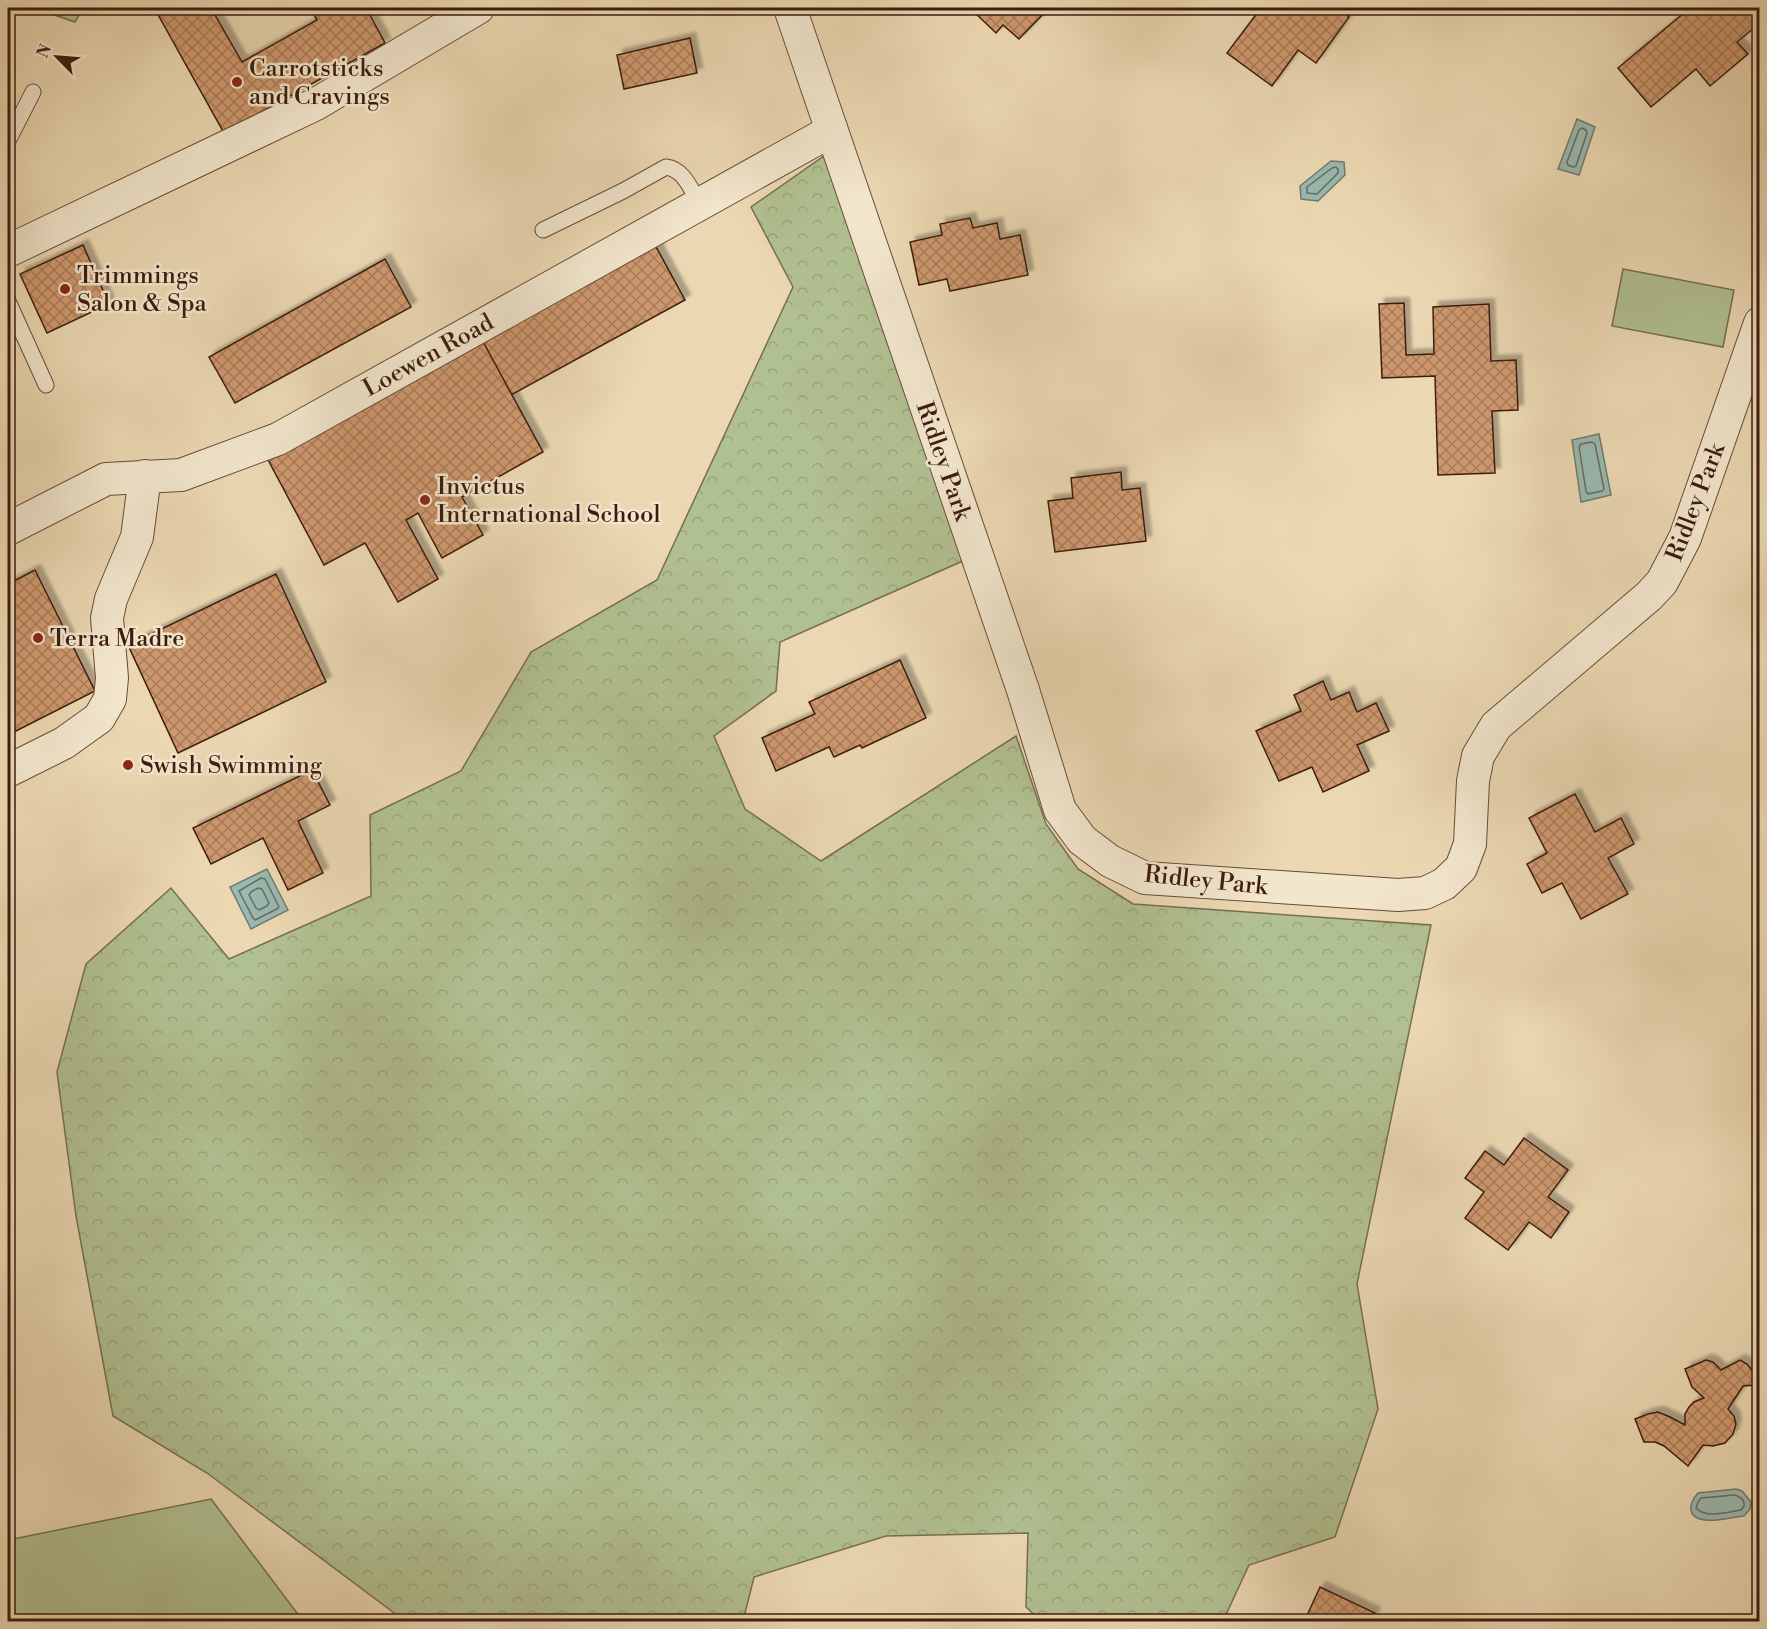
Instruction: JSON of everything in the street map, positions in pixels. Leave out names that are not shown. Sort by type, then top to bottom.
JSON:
[{"type":"street","points":[[8,251],[316,104],[478,8]]},
{"type":"street","name":"Ridley Park","points":[[790,8],[1023,690],[1060,810],[1082,840],[1110,861],[1145,878],[1398,895],[1425,892],[1444,884],[1461,868],[1470,844],[1473,781],[1478,756],[1496,726],[1649,596],[1662,582],[1673,563],[1685,538],[1760,323]]},
{"type":"street","name":"Loewen Road","points":[[8,529],[106,478],[181,475],[278,439],[831,131]]},
{"type":"street","points":[[8,771],[64,743],[99,718],[110,699],[112,678],[107,618],[111,599],[137,537],[145,476]]},
{"type":"lane","points":[[8,141],[33,92]]},
{"type":"lane","points":[[543,230],[666,167],[680,172],[700,204]]},
{"type":"lane","points":[[8,301],[46,385]]},
{"type":"green space","points":[[34,8],[83,8],[75,22]]},
{"type":"green space","points":[[824,156],[965,560],[780,642],[776,691],[714,736],[745,809],[821,861],[1016,736],[1046,824],[1078,869],[1133,904],[1431,925],[1357,1284],[1378,1409],[1335,1537],[1249,1565],[1223,1621],[1041,1621],[1026,1607],[1028,1533],[886,1536],[754,1577],[743,1621],[405,1621],[207,1473],[113,1416],[76,1216],[57,1072],[86,964],[171,888],[229,959],[371,896],[370,815],[461,771],[531,652],[657,580],[793,287],[751,207]]},
{"type":"green space","points":[[1623,269],[1734,290],[1723,347],[1612,326]]},
{"type":"green space","points":[[211,1499],[303,1621],[8,1621],[8,1540]]},
{"type":"water","points":[[1577,119],[1595,127],[1579,175],[1558,169]]},
{"type":"water","points":[[1331,161],[1344,162],[1345,175],[1318,201],[1301,199],[1300,186]]},
{"type":"water","points":[[1599,434],[1611,495],[1581,502],[1572,440]]},
{"type":"water","points":[[267,869],[288,910],[251,929],[230,887]]},
{"type":"water","points":[[1736,1489],[1742,1491],[1751,1502],[1750,1509],[1744,1516],[1710,1520],[1699,1519],[1692,1513],[1692,1502],[1698,1493]]},
{"type":"building","points":[[163,8],[211,8],[242,62],[317,20],[310,8],[366,8],[385,43],[224,133],[156,11]]},
{"type":"building","points":[[970,8],[1049,8],[1019,39],[1003,25],[996,33]]},
{"type":"building","points":[[1261,8],[1337,8],[1349,17],[1316,63],[1298,50],[1272,86],[1227,53]]},
{"type":"building","points":[[1690,8],[1758,8],[1760,23],[1737,42],[1748,54],[1710,86],[1696,69],[1651,107],[1618,68]]},
{"type":"building","points":[[690,38],[697,73],[624,89],[617,55]]},
{"type":"building","points":[[970,218],[973,228],[997,223],[1000,239],[1020,235],[1028,275],[950,291],[947,279],[919,285],[910,242],[942,235],[940,224]]},
{"type":"building","points":[[654,243],[685,300],[511,395],[481,338]]},
{"type":"building","name":"Trimmings Salon & Spa","points":[[83,245],[109,304],[47,333],[20,274]]},
{"type":"building","points":[[385,259],[411,307],[235,403],[209,357]]},
{"type":"building","points":[[1404,303],[1406,355],[1434,354],[1433,307],[1489,304],[1491,361],[1516,360],[1518,410],[1492,411],[1495,473],[1438,475],[1435,376],[1382,378],[1379,304]]},
{"type":"building","points":[[481,338],[543,452],[462,497],[483,535],[442,558],[418,513],[406,520],[438,579],[398,602],[365,543],[324,565],[266,456]]},
{"type":"building","points":[[1121,472],[1122,490],[1140,488],[1146,541],[1055,552],[1048,501],[1073,498],[1071,478]]},
{"type":"building","name":"Terra Madre","points":[[35,570],[95,691],[8,735],[8,584]]},
{"type":"building","points":[[276,574],[326,682],[178,753],[128,645]]},
{"type":"building","points":[[900,660],[926,718],[862,748],[860,745],[834,757],[829,747],[776,771],[762,738],[815,714],[809,702]]},
{"type":"building","points":[[1323,681],[1331,700],[1349,692],[1357,712],[1376,703],[1389,731],[1357,745],[1369,771],[1323,792],[1312,767],[1279,781],[1256,731],[1301,711],[1294,695]]},
{"type":"building","points":[[312,770],[330,805],[298,821],[323,873],[288,890],[263,838],[211,864],[193,828]]},
{"type":"building","points":[[1575,794],[1595,832],[1621,818],[1634,844],[1608,858],[1628,894],[1581,919],[1562,883],[1542,893],[1527,864],[1547,853],[1529,818]]},
{"type":"building","points":[[1524,1138],[1568,1170],[1548,1197],[1569,1212],[1551,1238],[1529,1222],[1508,1250],[1465,1218],[1484,1192],[1465,1178],[1485,1151],[1504,1165]]},
{"type":"building","points":[[1706,1360],[1713,1362],[1721,1370],[1740,1360],[1747,1364],[1754,1373],[1755,1385],[1743,1386],[1728,1409],[1734,1416],[1736,1424],[1733,1434],[1725,1443],[1713,1446],[1703,1445],[1688,1466],[1664,1446],[1655,1442],[1644,1442],[1635,1419],[1658,1412],[1685,1425],[1685,1414],[1689,1407],[1704,1398],[1692,1387],[1685,1369]]},
{"type":"building","points":[[1320,1587],[1375,1613],[1370,1622],[1304,1622]]},
{"type":"place","name":"Carrotsticks and Cravings","points":[[237,82]]},
{"type":"place","name":"Trimmings Salon & Spa","points":[[65,289]]},
{"type":"place","name":"Invictus International School","points":[[425,500]]},
{"type":"place","name":"Terra Madre","points":[[38,638]]},
{"type":"place","name":"Swish Swimming","points":[[128,765]]}]
